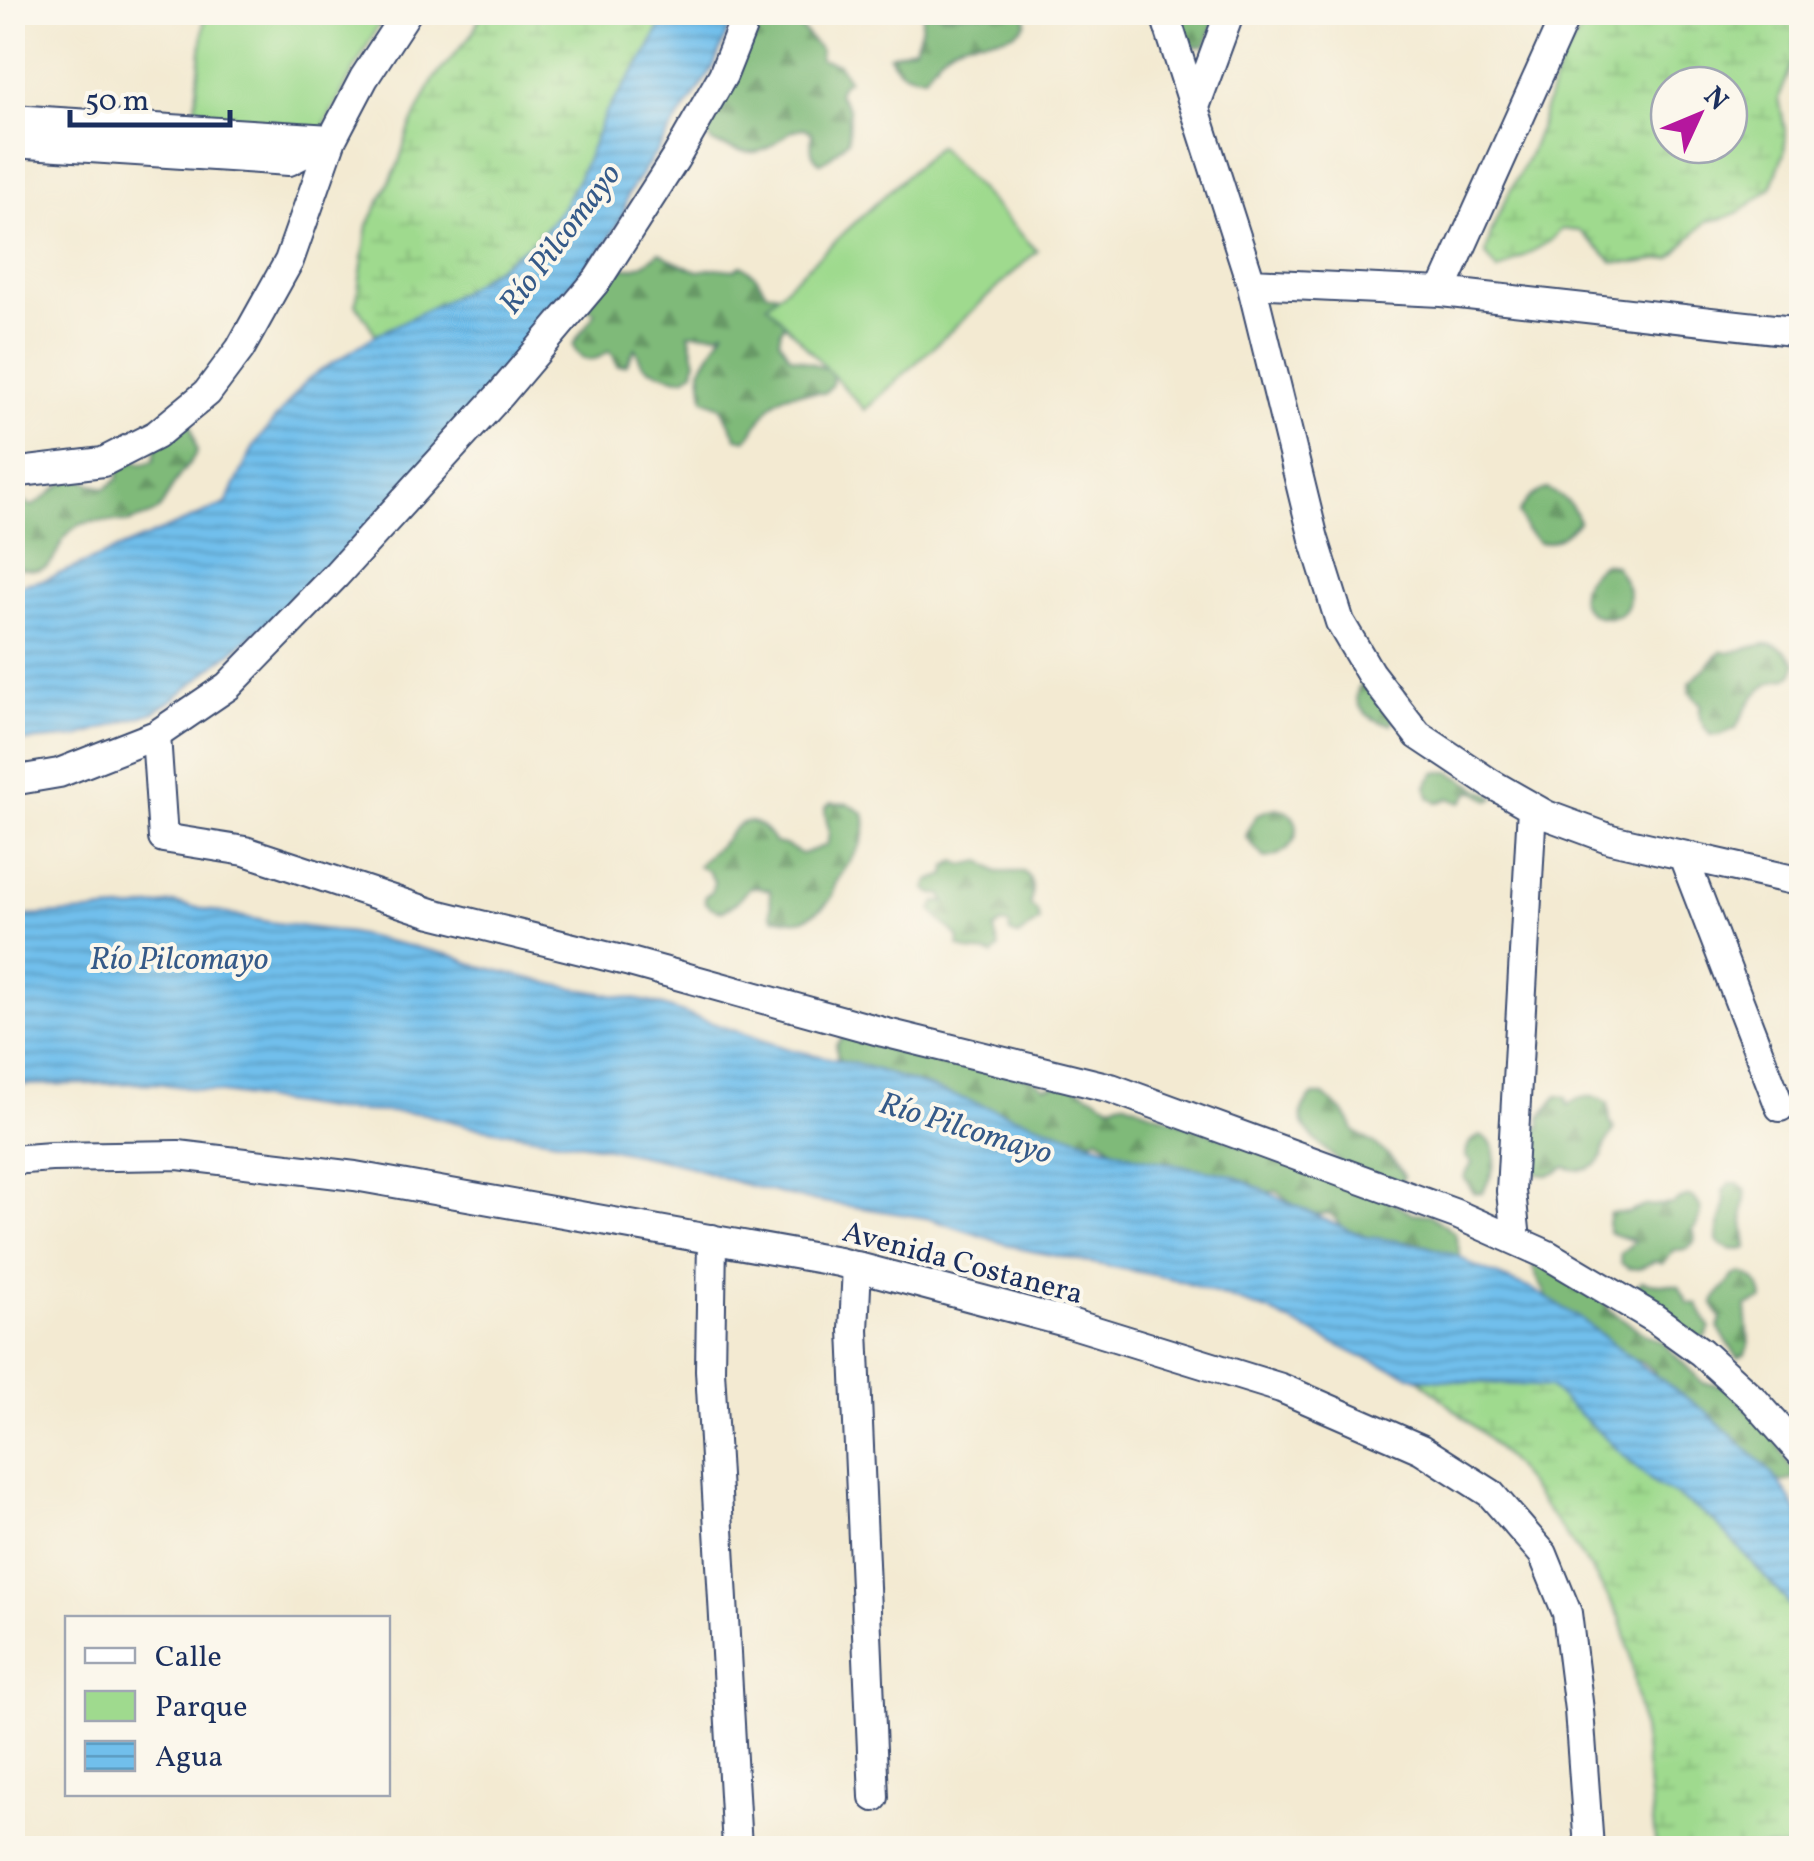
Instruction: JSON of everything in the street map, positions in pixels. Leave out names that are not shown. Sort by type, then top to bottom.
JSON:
[{"type":"street","points":[[12,473],[103,462],[156,435],[207,393],[240,349],[289,261],[332,139],[364,78],[406,12]]},
{"type":"street","points":[[12,782],[59,773],[156,735],[228,686],[274,640],[501,394],[598,279],[675,159],[722,74],[748,12]]},
{"type":"street","points":[[1164,12],[1251,283],[1314,539],[1340,622],[1370,672],[1418,734],[1546,815],[1611,838],[1802,882]]},
{"type":"street","points":[[1195,107],[1230,12]]},
{"type":"street","points":[[1441,292],[1568,12]]},
{"type":"street","points":[[12,119],[332,139]]},
{"type":"street","points":[[12,143],[289,160],[332,139]]},
{"type":"street","points":[[1251,283],[1441,292],[1802,332]]},
{"type":"street","points":[[156,735],[162,838],[245,850],[432,913],[1111,1088],[1456,1214],[1548,1255],[1654,1318],[1701,1352],[1755,1401],[1802,1454]]},
{"type":"street","points":[[1516,1240],[1511,1192],[1532,807]]},
{"type":"street","points":[[1683,856],[1780,1107]]},
{"type":"street","name":"Avenida Costanera","points":[[12,1160],[178,1155],[355,1176],[712,1239],[857,1266],[1074,1324],[1282,1388],[1421,1449],[1490,1493],[1542,1554],[1567,1613],[1589,1848]]},
{"type":"street","points":[[712,1239],[710,1370],[737,1848]]},
{"type":"street","points":[[857,1266],[854,1330],[874,1797]]},
{"type":"green space","points":[[205,13],[385,13],[322,130],[193,127]]},
{"type":"green space","points":[[482,13],[667,13],[561,210],[536,240],[458,294],[376,335],[356,304],[368,225],[433,80],[472,34]]},
{"type":"green space","points":[[769,13],[790,16],[821,51],[820,59],[838,64],[848,79],[838,94],[849,109],[848,140],[821,163],[813,153],[812,133],[805,128],[755,152],[717,144],[706,132],[746,42]]},
{"type":"green space","points":[[923,13],[1026,13],[1026,23],[1019,30],[960,43],[940,57],[925,76],[903,72],[889,55],[915,47]]},
{"type":"green space","points":[[1165,13],[1218,13],[1205,46],[1187,47]]},
{"type":"green space","points":[[1589,13],[1801,13],[1794,60],[1779,98],[1786,135],[1771,188],[1742,211],[1707,221],[1671,258],[1613,262],[1580,231],[1562,229],[1550,241],[1498,271],[1486,255],[1493,227],[1532,148],[1563,60]]},
{"type":"green space","points":[[938,146],[1037,251],[865,410],[767,304]]},
{"type":"green space","points":[[660,252],[698,271],[734,270],[742,265],[757,277],[766,292],[782,299],[785,323],[779,340],[790,356],[830,370],[833,380],[829,388],[824,393],[781,397],[767,409],[746,440],[737,438],[721,406],[704,399],[701,369],[725,329],[719,333],[689,333],[696,361],[694,371],[686,377],[650,369],[642,364],[635,348],[626,365],[617,366],[609,351],[594,359],[580,356],[573,346],[595,312],[587,308],[617,266],[634,268]]},
{"type":"green space","points":[[186,423],[191,425],[197,452],[158,511],[130,522],[81,524],[67,534],[49,565],[30,570],[13,566],[12,493],[32,506],[75,479],[105,489],[118,479],[119,468],[133,461],[154,461],[156,446]]},
{"type":"green space","points":[[1548,489],[1571,506],[1578,522],[1556,539],[1539,543],[1526,530],[1519,513],[1531,497]]},
{"type":"green space","points":[[1603,563],[1614,565],[1628,591],[1627,607],[1617,616],[1602,617],[1589,611],[1581,600],[1584,584]]},
{"type":"green space","points":[[1765,644],[1790,655],[1796,663],[1792,675],[1760,690],[1736,728],[1710,735],[1701,721],[1701,704],[1689,692],[1690,683],[1722,651]]},
{"type":"green space","points":[[1363,680],[1397,710],[1391,724],[1368,715],[1358,703],[1358,688]]},
{"type":"green space","points":[[1439,772],[1450,772],[1495,798],[1490,801],[1475,791],[1461,803],[1449,798],[1437,803],[1429,797],[1426,786]]},
{"type":"green space","points":[[831,803],[848,804],[864,813],[866,824],[862,843],[822,908],[800,920],[774,918],[770,890],[758,887],[749,888],[724,910],[705,902],[714,881],[708,871],[698,866],[737,826],[754,823],[775,843],[802,854],[827,845],[825,808]]},
{"type":"green space","points":[[1277,808],[1295,819],[1296,836],[1284,851],[1264,858],[1246,837],[1256,816]]},
{"type":"green space","points":[[955,861],[964,865],[982,861],[997,872],[1024,872],[1031,883],[1030,905],[1037,911],[1039,921],[1018,936],[1010,933],[1009,925],[1001,924],[994,930],[999,948],[993,955],[959,946],[958,937],[932,910],[936,902],[945,902],[942,895],[926,889],[929,881],[946,875],[947,866]]},
{"type":"green space","points":[[845,1034],[1033,1079],[1045,1087],[1068,1083],[1109,1104],[1123,1101],[1373,1193],[1412,1213],[1430,1215],[1455,1233],[1462,1263],[1349,1236],[1333,1216],[1306,1213],[1277,1191],[1254,1194],[1121,1155],[1099,1137],[1078,1143],[838,1062],[836,1045]]},
{"type":"green space","points":[[1313,1095],[1324,1095],[1346,1115],[1354,1131],[1388,1156],[1404,1176],[1401,1183],[1347,1166],[1316,1140],[1301,1116]]},
{"type":"green space","points":[[1557,1096],[1566,1097],[1568,1105],[1593,1097],[1608,1103],[1614,1130],[1601,1159],[1592,1168],[1565,1167],[1545,1175],[1533,1170],[1527,1137],[1531,1128],[1540,1128],[1541,1117]]},
{"type":"green space","points":[[1480,1136],[1493,1146],[1495,1161],[1483,1192],[1474,1193],[1464,1178],[1472,1163],[1466,1153],[1469,1144]]},
{"type":"green space","points":[[1729,1183],[1738,1183],[1746,1190],[1743,1213],[1747,1248],[1743,1249],[1730,1249],[1717,1241],[1723,1191]]},
{"type":"green space","points":[[1690,1196],[1701,1212],[1692,1245],[1674,1250],[1663,1264],[1655,1261],[1638,1269],[1621,1263],[1620,1254],[1634,1242],[1609,1232],[1610,1213],[1672,1204]]},
{"type":"green space","points":[[1537,1263],[1600,1298],[1610,1310],[1662,1342],[1703,1383],[1724,1386],[1772,1433],[1794,1478],[1784,1482],[1766,1477],[1652,1380],[1655,1372],[1648,1366],[1611,1355],[1589,1339],[1548,1302],[1533,1267]]},
{"type":"green space","points":[[1741,1273],[1757,1283],[1763,1300],[1746,1306],[1749,1345],[1746,1354],[1738,1358],[1718,1328],[1721,1319],[1713,1303],[1733,1276]]},
{"type":"green space","points":[[1642,1281],[1679,1286],[1688,1303],[1697,1304],[1710,1328],[1706,1336],[1697,1342],[1629,1293]]},
{"type":"green space","points":[[1418,1378],[1551,1387],[1656,1485],[1715,1522],[1786,1600],[1801,1626],[1801,1848],[1656,1848],[1630,1653],[1620,1617],[1591,1569],[1513,1465]]},
{"type":"water","name":"Río Pilcomayo","points":[[667,13],[735,13],[713,68],[628,194],[624,212],[607,243],[559,297],[465,419],[342,556],[288,606],[170,702],[154,712],[78,737],[13,742],[12,587],[47,579],[226,504],[255,444],[308,379],[376,335],[458,294],[536,240],[561,210],[605,114],[647,53]]},
{"type":"water","name":"Río Pilcomayo","points":[[173,903],[350,933],[454,956],[471,964],[557,985],[654,1003],[788,1049],[865,1066],[1137,1157],[1231,1175],[1367,1237],[1419,1244],[1458,1256],[1534,1290],[1581,1319],[1705,1411],[1765,1466],[1801,1518],[1801,1626],[1786,1600],[1715,1522],[1656,1485],[1550,1387],[1418,1378],[1360,1356],[1268,1311],[1174,1279],[1021,1249],[927,1218],[798,1198],[683,1164],[603,1147],[470,1126],[421,1113],[333,1110],[157,1083],[13,1085],[13,917]]}]
